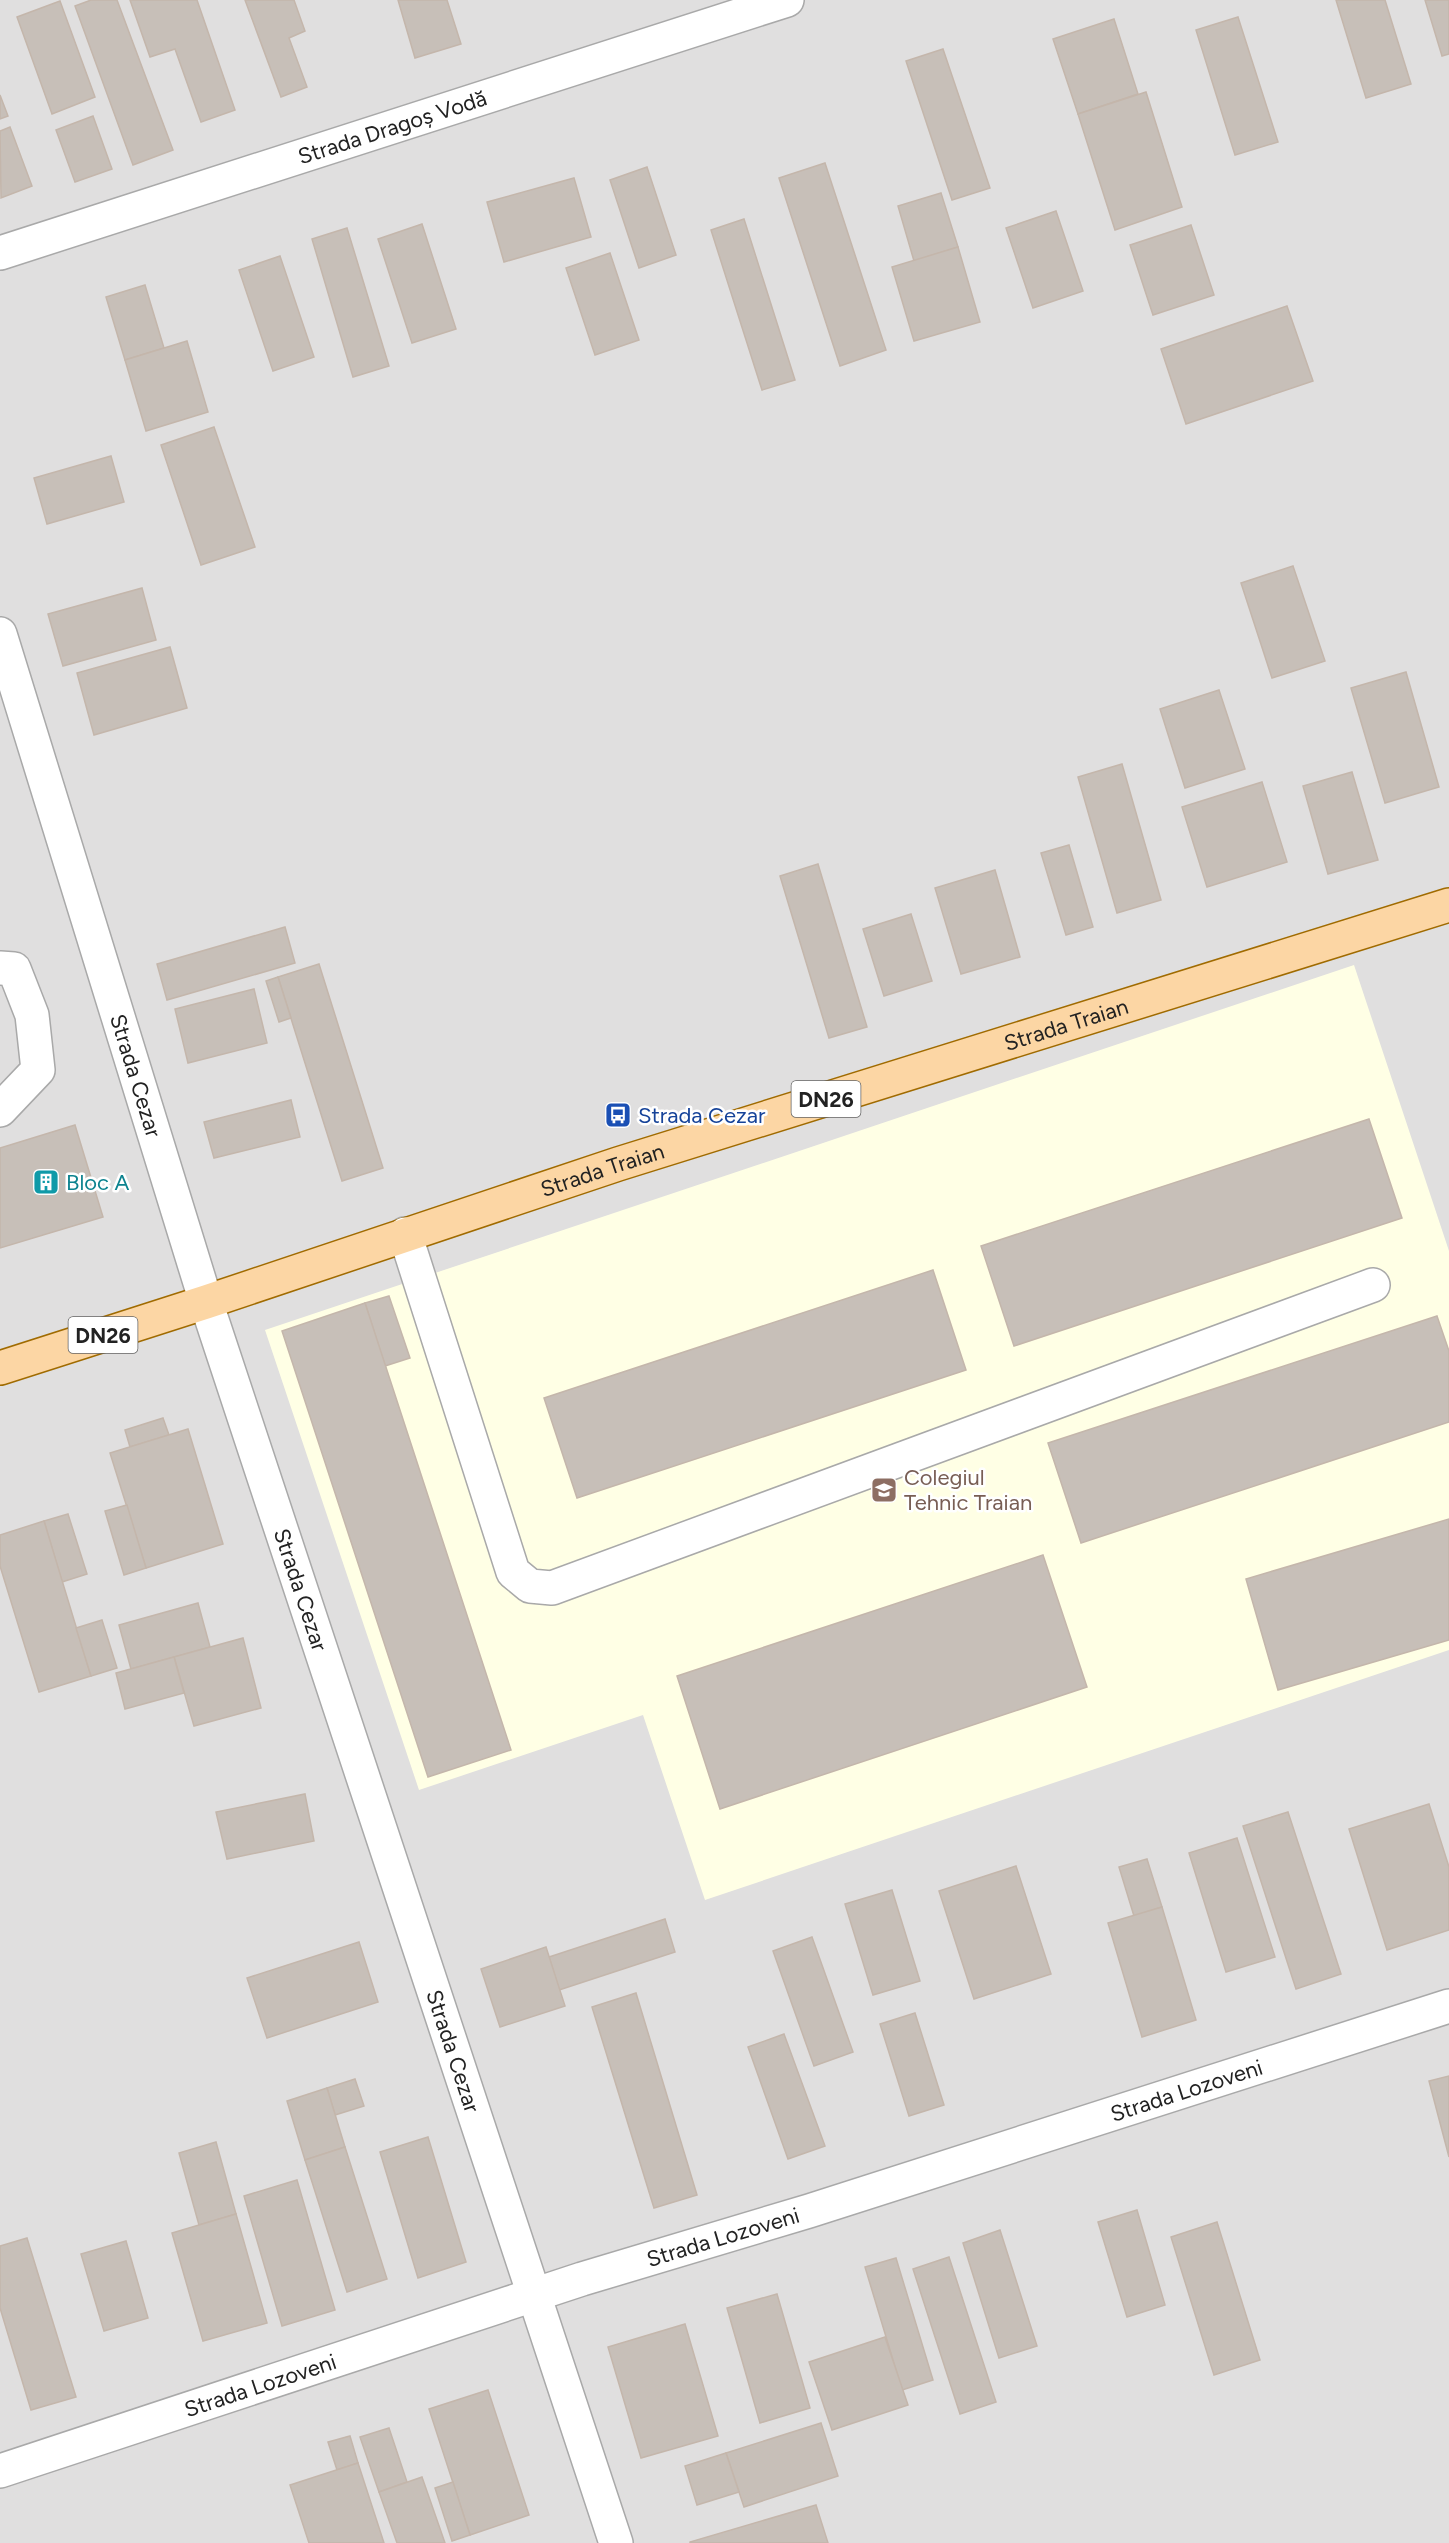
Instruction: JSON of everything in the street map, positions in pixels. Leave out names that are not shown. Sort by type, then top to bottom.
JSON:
[{"type":"main road","name":"Strada Traian","points":[[0,1368],[206,1302],[618,1164],[1449,905]]},
{"type":"street","name":"Strada Dragoș Vodă","points":[[0,253],[787,0]]},
{"type":"street","name":"Strada Cezar","points":[[0,634],[206,1302],[615,2543]]},
{"type":"street","points":[[0,968],[14,969],[32,1015],[38,1070],[0,1110]]},
{"type":"street","points":[[405,1234],[513,1572],[530,1586],[552,1588],[1372,1285]]},
{"type":"street","name":"Strada Lozoveni","points":[[0,2471],[532,2295],[810,2211],[1449,2006]]},
{"type":"shaded area","points":[[0,0],[1449,0],[1449,2543],[0,2543]]},
{"type":"shaded area","name":"Colegiul Tehnic Traian","points":[[1354,965],[1449,1251],[1449,1650],[705,1900],[643,1715],[419,1790],[265,1330]]},
{"type":"building","points":[[91,0],[117,0],[173,150],[133,165],[75,6]]},
{"type":"building","points":[[130,0],[197,0],[235,110],[201,122],[175,49],[150,57]]},
{"type":"building","points":[[245,0],[294,0],[305,31],[289,38],[307,87],[281,97]]},
{"type":"building","points":[[398,0],[447,0],[461,44],[415,58]]},
{"type":"building","points":[[1336,0],[1385,0],[1411,84],[1366,98]]},
{"type":"building","points":[[1425,0],[1449,0],[1449,54],[1442,56]]},
{"type":"building","points":[[60,1],[95,97],[52,114],[17,17]]},
{"type":"building","points":[[1238,17],[1278,142],[1235,155],[1196,30]]},
{"type":"building","points":[[1114,19],[1138,94],[1078,114],[1053,39]]},
{"type":"building","points":[[943,49],[990,188],[952,200],[906,61]]},
{"type":"building","points":[[1146,92],[1182,207],[1115,230],[1078,114]]},
{"type":"building","points":[[0,95],[8,116],[0,119]]},
{"type":"building","points":[[93,116],[112,169],[75,182],[56,130]]},
{"type":"building","points":[[10,127],[32,186],[1,198],[0,131]]},
{"type":"building","points":[[825,163],[886,350],[840,366],[779,178]]},
{"type":"building","points":[[647,167],[676,255],[639,268],[610,180]]},
{"type":"building","points":[[574,178],[591,237],[504,262],[487,202]]},
{"type":"building","points":[[941,193],[958,247],[914,261],[898,206]]},
{"type":"building","points":[[1056,211],[1083,291],[1033,308],[1006,228]]},
{"type":"building","points":[[744,219],[795,380],[762,390],[711,230]]},
{"type":"building","points":[[422,224],[456,329],[412,343],[378,239]]},
{"type":"building","points":[[1191,225],[1214,295],[1153,315],[1130,245]]},
{"type":"building","points":[[347,228],[389,366],[353,377],[312,239]]},
{"type":"building","points":[[958,247],[980,322],[914,341],[892,267]]},
{"type":"building","points":[[610,253],[639,340],[595,355],[566,268]]},
{"type":"building","points":[[280,256],[314,357],[273,371],[239,270]]},
{"type":"building","points":[[145,285],[164,348],[125,360],[106,297]]},
{"type":"building","points":[[1287,306],[1313,381],[1186,424],[1161,349]]},
{"type":"building","points":[[187,341],[208,412],[146,431],[125,360]]},
{"type":"building","points":[[214,427],[255,547],[201,565],[161,445]]},
{"type":"building","points":[[111,456],[124,502],[47,524],[34,478]]},
{"type":"building","points":[[1293,566],[1325,661],[1272,678],[1241,583]]},
{"type":"building","points":[[142,588],[156,640],[63,666],[48,614]]},
{"type":"building","points":[[170,647],[187,708],[94,735],[77,673]]},
{"type":"building","points":[[1406,672],[1439,787],[1385,803],[1351,688]]},
{"type":"building","points":[[1219,690],[1245,769],[1185,788],[1160,709]]},
{"type":"building","points":[[1122,764],[1161,900],[1117,913],[1078,777]]},
{"type":"building","points":[[1352,772],[1378,860],[1328,874],[1303,786]]},
{"type":"building","points":[[1262,782],[1287,862],[1207,887],[1182,807]]},
{"type":"building","points":[[1069,845],[1093,927],[1066,935],[1041,853]]},
{"type":"building","points":[[818,864],[867,1027],[829,1038],[780,876]]},
{"type":"building","points":[[995,870],[1020,957],[961,974],[935,888]]},
{"type":"building","points":[[911,914],[932,981],[884,996],[863,929]]},
{"type":"building","points":[[285,927],[295,963],[167,1000],[157,964]]},
{"type":"building","points":[[319,964],[383,1168],[342,1181],[278,977]]},
{"type":"building","points":[[278,977],[291,1018],[279,1022],[266,981]]},
{"type":"building","points":[[254,989],[267,1043],[188,1063],[175,1009]]},
{"type":"building","points":[[291,1100],[300,1137],[214,1158],[204,1122]]},
{"type":"building","points":[[1369,1119],[1402,1218],[1014,1346],[981,1246]]},
{"type":"building","name":"Bloc A","points":[[75,1125],[103,1217],[0,1248],[0,1148]]},
{"type":"building","points":[[933,1270],[966,1370],[577,1498],[544,1398]]},
{"type":"building","points":[[389,1296],[410,1358],[385,1366],[365,1303]]},
{"type":"building","points":[[365,1303],[511,1750],[428,1777],[282,1331]]},
{"type":"building","points":[[1437,1316],[1449,1351],[1449,1422],[1081,1543],[1048,1443]]},
{"type":"building","points":[[163,1418],[169,1435],[130,1447],[125,1430]]},
{"type":"building","points":[[188,1429],[223,1544],[146,1568],[110,1453]]},
{"type":"building","points":[[127,1505],[146,1568],[124,1575],[105,1511]]},
{"type":"building","points":[[68,1514],[87,1574],[62,1582],[44,1521]]},
{"type":"building","points":[[1449,1519],[1449,1640],[1278,1690],[1246,1579]]},
{"type":"building","points":[[44,1521],[91,1676],[39,1692],[0,1566],[0,1535]]},
{"type":"building","points":[[1043,1555],[1087,1687],[720,1809],[677,1676]]},
{"type":"building","points":[[198,1603],[210,1647],[131,1669],[119,1625]]},
{"type":"building","points":[[102,1620],[117,1668],[91,1676],[76,1628]]},
{"type":"building","points":[[243,1638],[261,1708],[194,1726],[174,1657]]},
{"type":"building","points":[[174,1657],[184,1693],[125,1709],[116,1673]]},
{"type":"building","points":[[305,1794],[314,1841],[227,1859],[216,1812]]},
{"type":"building","points":[[1429,1804],[1449,1867],[1449,1930],[1387,1950],[1349,1829]]},
{"type":"building","points":[[1288,1812],[1341,1974],[1296,1989],[1243,1826]]},
{"type":"building","points":[[1237,1838],[1275,1957],[1226,1972],[1189,1853]]},
{"type":"building","points":[[1147,1859],[1162,1907],[1134,1916],[1119,1867]]},
{"type":"building","points":[[1016,1866],[1051,1974],[974,1999],[939,1891]]},
{"type":"building","points":[[892,1890],[920,1981],[873,1995],[845,1904]]},
{"type":"building","points":[[1162,1907],[1196,2020],[1142,2037],[1108,1923]]},
{"type":"building","points":[[665,1919],[675,1952],[559,1990],[549,1957]]},
{"type":"building","points":[[812,1937],[853,2052],[814,2066],[773,1951]]},
{"type":"building","points":[[359,1942],[378,2002],[267,2038],[247,1978]]},
{"type":"building","points":[[546,1947],[565,2006],[500,2027],[481,1969]]},
{"type":"building","points":[[636,1993],[697,2195],[654,2208],[592,2007]]},
{"type":"building","points":[[915,2013],[944,2105],[909,2116],[880,2024]]},
{"type":"building","points":[[784,2034],[825,2146],[788,2159],[748,2047]]},
{"type":"building","points":[[1449,2076],[1449,2157],[1429,2081]]},
{"type":"building","points":[[355,2079],[364,2106],[335,2115],[327,2088]]},
{"type":"building","points":[[327,2088],[345,2147],[305,2160],[287,2101]]},
{"type":"building","points":[[428,2137],[466,2262],[418,2278],[380,2152]]},
{"type":"building","points":[[216,2142],[236,2214],[199,2225],[179,2153]]},
{"type":"building","points":[[345,2147],[387,2279],[347,2292],[305,2160]]},
{"type":"building","points":[[297,2180],[335,2310],[282,2326],[244,2196]]},
{"type":"building","points":[[1137,2210],[1165,2305],[1127,2317],[1098,2222]]},
{"type":"building","points":[[236,2214],[267,2323],[203,2341],[172,2233]]},
{"type":"building","points":[[1217,2222],[1260,2360],[1214,2375],[1171,2237]]},
{"type":"building","points":[[1000,2230],[1037,2346],[999,2358],[963,2243]]},
{"type":"building","points":[[27,2238],[76,2397],[31,2410],[0,2308],[0,2246]]},
{"type":"building","points":[[126,2241],[148,2318],[104,2331],[81,2254]]},
{"type":"building","points":[[949,2257],[996,2402],[960,2414],[913,2269]]},
{"type":"building","points":[[896,2258],[933,2380],[902,2390],[865,2267]]},
{"type":"building","points":[[777,2294],[810,2408],[760,2423],[727,2308]]},
{"type":"building","points":[[685,2324],[718,2436],[641,2458],[608,2347]]},
{"type":"building","points":[[885,2337],[908,2405],[832,2430],[809,2362]]},
{"type":"building","points":[[488,2390],[529,2515],[470,2535],[429,2409]]},
{"type":"building","points":[[821,2423],[838,2476],[744,2507],[726,2453]]},
{"type":"building","points":[[389,2428],[407,2482],[379,2492],[360,2437]]},
{"type":"building","points":[[350,2436],[358,2463],[337,2470],[328,2442]]},
{"type":"building","points":[[726,2453],[739,2492],[697,2505],[685,2466]]},
{"type":"building","points":[[358,2463],[384,2543],[309,2543],[290,2485]]},
{"type":"building","points":[[422,2477],[445,2543],[397,2543],[379,2492]]},
{"type":"building","points":[[453,2482],[470,2535],[452,2541],[435,2488]]},
{"type":"building","points":[[816,2505],[828,2543],[690,2543],[690,2542]]},
{"type":"place","name":"Strada Cezar","points":[[618,1115]]},
{"type":"place","name":"Bloc A","points":[[46,1182]]},
{"type":"place","name":"Colegiul Tehnic Traian","points":[[884,1490]]}]
